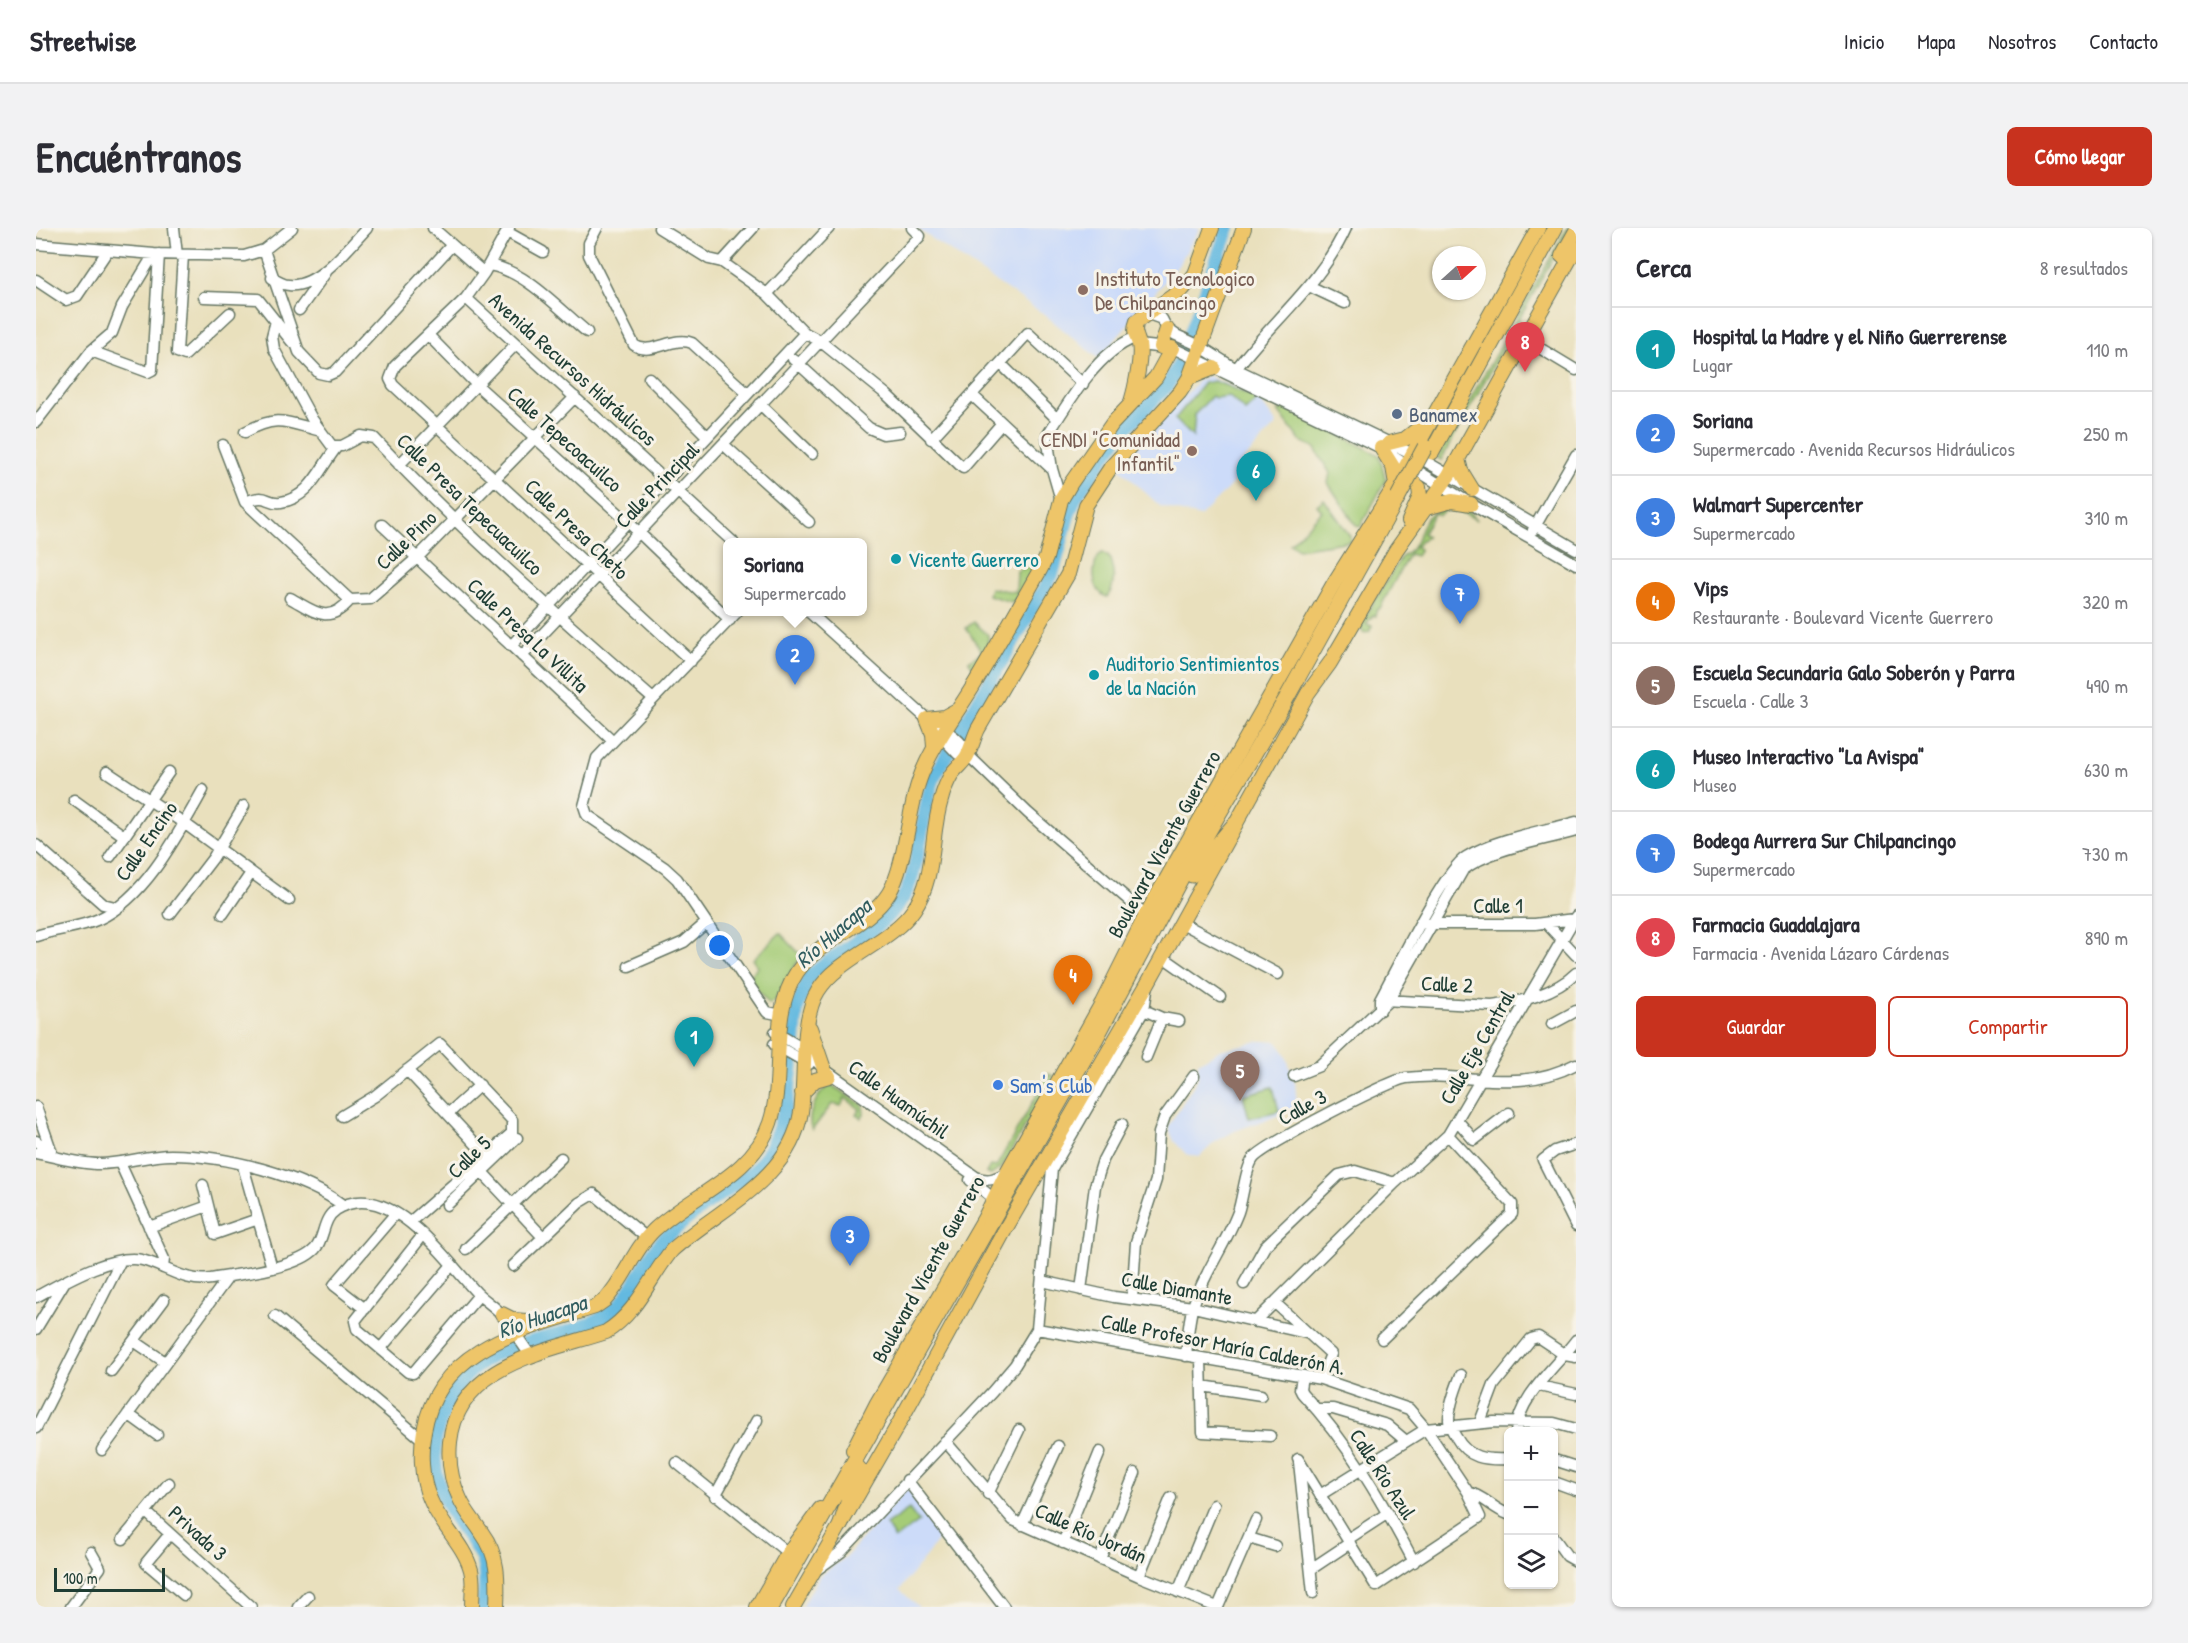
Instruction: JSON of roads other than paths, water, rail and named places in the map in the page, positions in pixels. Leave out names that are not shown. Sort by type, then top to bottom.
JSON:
[{"type":"highway","name":"Boulevard Vicente Guerrero","points":[[771,1607],[796,1552],[1187,877],[1399,490],[1547,228]]},
{"type":"highway","name":"Boulevard Vicente Guerrero","points":[[1419,454],[1556,228]]},
{"type":"highway","points":[[1146,915],[1187,877],[1234,825]]},
{"type":"highway","name":"Boulevard Vicente Guerrero","points":[[778,1607],[1104,1041],[1187,877]]},
{"type":"highway","points":[[1035,1122],[1059,1101]]},
{"type":"highway","points":[[841,1524],[859,1469]]},
{"type":"highway","points":[[796,1552],[817,1513]]},
{"type":"main road","points":[[1131,403],[1135,390],[1137,321],[1183,289],[1195,274],[1212,228]]},
{"type":"main road","points":[[497,1607],[498,1576],[491,1547],[462,1504],[454,1487],[449,1452],[451,1430],[469,1393],[482,1380],[509,1365],[606,1332],[621,1323],[633,1310],[672,1250],[758,1184],[780,1163],[801,1113],[809,1023],[818,991],[827,980],[897,927],[916,905],[925,886],[940,801],[951,775],[968,752],[1068,574],[1086,505],[1111,467],[1180,392],[1203,353],[1244,228]]},
{"type":"main road","name":"Boulevard Vicente Guerrero","points":[[817,1513],[877,1403],[984,1219],[1007,1172],[1102,1003],[1146,915],[1334,583],[1399,490],[1419,454],[1434,414],[1538,228]]},
{"type":"main road","points":[[1441,478],[1458,459],[1576,231]]},
{"type":"main road","points":[[793,1607],[812,1573],[836,1549],[841,1524],[1006,1228],[1182,924],[1308,693],[1330,663],[1396,550],[1426,508],[1522,337],[1576,248]]},
{"type":"main road","points":[[472,1607],[472,1572],[467,1559],[428,1496],[422,1458],[423,1440],[430,1407],[442,1385],[466,1358],[491,1342],[595,1307],[605,1300],[647,1238],[674,1213],[733,1172],[757,1148],[770,1124],[776,1090],[777,1039],[786,999],[796,973],[813,956],[878,906],[889,893],[897,876],[917,786],[958,709],[1043,564],[1061,500],[1099,441],[1156,377],[1172,345],[1167,328]]},
{"type":"main road","points":[[1399,490],[1385,446],[1412,435],[1434,414]]},
{"type":"main road","points":[[1458,459],[1461,471],[1472,489]]},
{"type":"main road","points":[[1396,550],[1420,496],[1419,488],[1406,477],[1399,490]]},
{"type":"main road","points":[[1426,508],[1452,501],[1471,504]]},
{"type":"main road","points":[[943,737],[933,734],[927,718],[944,717],[958,709]]},
{"type":"main road","points":[[802,1093],[827,1072],[818,1057],[809,1023]]},
{"type":"main road","points":[[491,1342],[502,1328],[502,1314],[514,1320],[546,1322]]},
{"type":"main road","name":"Boulevard Vicente Guerrero","points":[[758,1607],[796,1552]]},
{"type":"street","points":[[174,228],[180,255],[177,352],[185,355],[230,313]]},
{"type":"street","points":[[36,244],[157,254],[244,256],[264,250],[292,228]]},
{"type":"street","points":[[299,310],[326,271],[367,228]]},
{"type":"street","points":[[433,228],[451,246],[487,269],[503,267],[519,276],[587,332]]},
{"type":"street","points":[[597,228],[589,243],[589,255],[634,345],[639,349],[682,340],[692,343],[747,393]]},
{"type":"street","points":[[659,228],[709,259],[722,262],[767,294],[805,333],[820,341],[887,395],[963,468],[1002,423]]},
{"type":"street","points":[[722,262],[753,228]]},
{"type":"street","points":[[767,294],[829,228]]},
{"type":"street","points":[[1236,369],[1309,286],[1328,260],[1346,228]]},
{"type":"street","points":[[428,335],[466,298],[487,269],[508,230],[543,252]]},
{"type":"street","name":"Calle Principal","points":[[522,656],[820,341],[916,232]]},
{"type":"street","points":[[204,297],[248,296],[258,299],[299,352],[319,373],[328,375],[335,372],[451,246]]},
{"type":"street","points":[[36,280],[66,300],[72,300],[78,296],[108,250]]},
{"type":"street","points":[[264,250],[299,352]]},
{"type":"street","points":[[36,422],[91,351],[112,333],[122,307],[157,254]]},
{"type":"street","points":[[91,351],[148,372],[152,370],[157,254]]},
{"type":"street","points":[[272,278],[288,285],[297,285],[326,271]]},
{"type":"street","points":[[1309,286],[1345,303]]},
{"type":"street","name":"Avenida Recursos Hidráulicos","points":[[466,298],[728,538]]},
{"type":"street","points":[[1148,314],[1162,319],[1167,328]]},
{"type":"street","points":[[245,502],[261,496],[282,502],[299,495],[317,478],[336,448],[321,431],[274,349],[272,336],[276,321]]},
{"type":"street","name":"Calle Principal","points":[[511,646],[805,333]]},
{"type":"street","points":[[931,439],[1028,333],[1083,384]]},
{"type":"street","name":"Calle Presa Cheto","points":[[428,335],[397,365],[390,379],[393,385],[691,661]]},
{"type":"street","name":"Calle Tepecoacuilco","points":[[428,335],[535,439],[723,606]]},
{"type":"street","points":[[1522,337],[1576,370]]},
{"type":"street","points":[[1061,500],[1052,469],[1047,436],[1083,384],[1114,347],[1137,341],[1172,345],[1203,353],[1385,446]]},
{"type":"street","points":[[399,465],[516,344]]},
{"type":"street","points":[[787,352],[869,428],[883,434],[900,432]]},
{"type":"street","points":[[1203,353],[1385,446],[1419,454],[1441,478],[1471,504],[1576,564]]},
{"type":"street","points":[[1000,364],[1057,419]]},
{"type":"street","points":[[649,378],[707,436]]},
{"type":"street","points":[[972,395],[1052,469]]},
{"type":"street","name":"Calle Pino","points":[[290,598],[320,615],[337,612],[355,601],[370,599],[417,558],[575,396]]},
{"type":"street","points":[[760,404],[812,454]]},
{"type":"street","points":[[245,432],[266,421],[276,420],[321,431]]},
{"type":"street","name":"Calle Presa Tepecuacuilco","points":[[336,448],[367,435],[374,438],[455,520],[547,606],[653,699]]},
{"type":"street","points":[[723,444],[809,522]]},
{"type":"street","points":[[223,445],[245,502],[355,601]]},
{"type":"street","points":[[1528,537],[1576,455]]},
{"type":"street","points":[[1441,478],[1472,489],[1576,549]]},
{"type":"street","name":"Calle Presa La Villita","points":[[382,525],[612,740]]},
{"type":"street","points":[[734,616],[597,758],[584,806],[587,815],[665,868],[677,879],[767,1012],[777,1014]]},
{"type":"street","points":[[813,616],[927,718],[943,737],[968,752],[1036,820],[1146,915]]},
{"type":"street","points":[[107,772],[289,900]]},
{"type":"street","points":[[110,857],[169,772]]},
{"type":"street","name":"Calle Encino","points":[[36,936],[98,919],[137,892],[184,824],[203,790]]},
{"type":"street","points":[[74,800],[124,836]]},
{"type":"street","points":[[170,914],[218,850],[244,806]]},
{"type":"street","points":[[1294,1076],[1319,1066],[1383,1003],[1456,866],[1465,857],[1488,847],[1576,822]]},
{"type":"street","points":[[1426,924],[1463,870],[1472,862],[1576,831]]},
{"type":"street","points":[[36,844],[103,904],[115,907]]},
{"type":"street","points":[[223,914],[251,873]]},
{"type":"street","name":"Calle 1","points":[[1426,924],[1547,924],[1575,918]]},
{"type":"street","name":"Calle Eje Central","points":[[1255,1322],[1395,1183],[1448,1135],[1575,918]]},
{"type":"street","points":[[629,966],[684,942],[706,923]]},
{"type":"street","points":[[1182,924],[1278,974]]},
{"type":"street","points":[[1547,924],[1576,955]]},
{"type":"street","points":[[1163,957],[1220,997]]},
{"type":"street","points":[[777,1039],[777,1014],[786,989],[796,973]]},
{"type":"street","name":"Calle 2","points":[[1383,1003],[1492,1006],[1527,999],[1561,984],[1576,973]]},
{"type":"street","points":[[836,1549],[945,1441],[1015,1365],[1036,1329],[1052,1170],[1144,1010],[1148,983]]},
{"type":"street","points":[[1144,1010],[1162,1018],[1179,1021]]},
{"type":"street","points":[[1552,1024],[1576,1011]]},
{"type":"street","points":[[1146,1057],[1162,1018]]},
{"type":"street","name":"Calle Huamúchil","points":[[777,1039],[805,1055],[993,1198]]},
{"type":"street","points":[[342,1116],[375,1096],[440,1044],[480,1085],[514,1125],[512,1133],[410,1222]]},
{"type":"street","name":"Calle 3","points":[[1186,1356],[1193,1307],[1233,1226],[1250,1165],[1258,1154],[1348,1104],[1404,1078],[1443,1076],[1480,1081],[1513,1082],[1539,1077],[1576,1064]]},
{"type":"street","points":[[407,1070],[486,1155]]},
{"type":"street","name":"Calle Huamúchil","points":[[827,1072],[976,1177],[984,1181],[994,1180],[1007,1172]]},
{"type":"street","points":[[1132,1299],[1136,1242],[1156,1180],[1159,1133],[1165,1116],[1194,1076]]},
{"type":"street","points":[[449,1113],[480,1085]]},
{"type":"street","points":[[36,1107],[51,1153]]},
{"type":"street","points":[[1457,1120],[1474,1140],[1509,1113]]},
{"type":"street","points":[[1081,1290],[1095,1186],[1103,1160],[1122,1124]]},
{"type":"street","points":[[1382,1340],[1512,1214],[1512,1204],[1448,1135]]},
{"type":"street","name":"Calle 5","points":[[447,1205],[517,1138]]},
{"type":"street","points":[[36,1141],[51,1153]]},
{"type":"street","points":[[1576,1144],[1555,1151],[1543,1160],[1576,1226]]},
{"type":"street","points":[[36,1154],[51,1153],[97,1164],[171,1155],[203,1158],[293,1177],[326,1192],[344,1206]]},
{"type":"street","points":[[466,1250],[561,1158]]},
{"type":"street","points":[[120,1163],[164,1259],[163,1268]]},
{"type":"street","points":[[243,1166],[272,1268]]},
{"type":"street","points":[[1244,1284],[1265,1246],[1339,1175],[1355,1171],[1395,1183]]},
{"type":"street","points":[[482,1172],[542,1236]]},
{"type":"street","points":[[203,1185],[214,1234],[258,1219]]},
{"type":"street","points":[[513,1266],[579,1203],[594,1194],[647,1238]]},
{"type":"street","points":[[36,1297],[64,1282],[121,1260],[140,1260],[196,1280],[272,1268],[315,1250],[329,1216],[344,1206],[371,1203],[396,1213],[410,1222],[479,1295],[502,1314],[531,1356]]},
{"type":"street","points":[[149,1227],[208,1206]]},
{"type":"street","points":[[365,1309],[334,1285],[396,1213]]},
{"type":"street","points":[[423,1235],[355,1325],[408,1372],[413,1373],[479,1295]]},
{"type":"street","points":[[36,1428],[121,1260]]},
{"type":"street","points":[[381,1348],[452,1265]]},
{"type":"street","points":[[102,1450],[229,1276]]},
{"type":"street","name":"Calle Diamante","points":[[1042,1281],[1132,1299],[1193,1307],[1306,1333]]},
{"type":"street","points":[[36,1329],[64,1282]]},
{"type":"street","points":[[111,1371],[164,1300]]},
{"type":"street","points":[[1275,1303],[1330,1354],[1321,1379]]},
{"type":"street","points":[[275,1316],[423,1440]]},
{"type":"street","name":"Calle Profesor María Calderón A.","points":[[1036,1329],[1321,1379],[1409,1409],[1426,1429],[1468,1492],[1479,1514],[1479,1520],[1414,1562]]},
{"type":"street","points":[[1480,1422],[1494,1385],[1531,1339],[1538,1337],[1570,1356]]},
{"type":"street","points":[[1516,1427],[1527,1401],[1570,1356],[1576,1340]]},
{"type":"street","points":[[134,1341],[165,1362]]},
{"type":"street","points":[[1201,1359],[1203,1432],[1270,1436]]},
{"type":"street","points":[[1461,1375],[1449,1425],[1459,1443],[1471,1454],[1486,1460],[1504,1459]]},
{"type":"street","name":"Calle Río Azul","points":[[1302,1376],[1299,1389],[1317,1409],[1359,1469],[1388,1513],[1414,1562]]},
{"type":"street","points":[[1202,1386],[1261,1395]]},
{"type":"street","points":[[1539,1386],[1576,1394]]},
{"type":"street","name":"Calle Río Azul","points":[[1317,1409],[1333,1409],[1387,1425],[1406,1441]]},
{"type":"street","points":[[128,1414],[157,1436]]},
{"type":"street","points":[[715,1496],[757,1420]]},
{"type":"street","points":[[1320,1495],[1426,1429],[1480,1422],[1516,1427],[1554,1423],[1576,1429]]},
{"type":"street","points":[[988,1494],[1019,1430]]},
{"type":"street","name":"Calle Río Jordán","points":[[945,1441],[988,1494],[1013,1520],[1139,1576],[1217,1607]]},
{"type":"street","points":[[1022,1525],[1058,1446]]},
{"type":"street","points":[[1063,1543],[1100,1452]]},
{"type":"street","points":[[1313,1593],[1298,1459],[1376,1586],[1414,1562]]},
{"type":"street","points":[[1558,1461],[1576,1467]]},
{"type":"street","points":[[676,1463],[715,1496],[796,1552]]},
{"type":"street","points":[[1100,1559],[1135,1473]]},
{"type":"street","points":[[907,1480],[997,1604]]},
{"type":"street","name":"Privada 3","points":[[169,1483],[146,1512],[251,1607]]},
{"type":"street","points":[[1558,1483],[1576,1490]]},
{"type":"street","points":[[1468,1492],[1482,1496],[1504,1512]]},
{"type":"street","points":[[1139,1576],[1170,1498]]},
{"type":"street","points":[[1178,1592],[1214,1505]]},
{"type":"street","points":[[123,1539],[146,1512]]},
{"type":"street","points":[[1311,1569],[1388,1513]]},
{"type":"street","points":[[1217,1607],[1256,1520]]},
{"type":"street","points":[[170,1534],[146,1563],[184,1595]]},
{"type":"street","points":[[1249,1538],[1275,1546]]},
{"type":"street","points":[[1558,1544],[1567,1556],[1576,1561]]},
{"type":"street","points":[[71,1607],[100,1568],[91,1552]]},
{"type":"street","points":[[298,1607],[308,1596]]},
{"type":"waterway","name":"Río Huacapa","points":[[483,1607],[485,1590],[483,1562],[444,1498],[435,1465],[436,1436],[450,1400],[464,1378],[482,1362],[524,1344],[591,1323],[612,1311],[627,1296],[649,1258],[662,1241],[696,1212],[756,1169],[768,1152],[784,1113],[791,1072],[797,1008],[809,977],[885,919],[904,896],[910,884],[918,854],[930,789],[935,775],[1052,575],[1068,516],[1076,496],[1119,435],[1167,386],[1181,361],[1228,228]]},
{"type":"place","name":"Instituto Tecnologico De Chilpancingo","points":[[1083,290]]},
{"type":"place","name":"Farmacia Guadalajara","points":[[1525,372]]},
{"type":"place","name":"Banamex","points":[[1397,414]]},
{"type":"place","name":"CENDI \"Comunidad Infantil\"","points":[[1192,451]]},
{"type":"place","name":"Museo Interactivo \"La Avispa\"","points":[[1256,501]]},
{"type":"place","name":"Vicente Guerrero","points":[[896,559]]},
{"type":"place","name":"Bodega Aurrera Sur Chilpancingo","points":[[1460,624]]},
{"type":"place","name":"Auditorio Sentimientos de la Nación","points":[[1094,675]]},
{"type":"place","name":"Soriana","points":[[795,685]]},
{"type":"place","name":"Vips","points":[[1073,1005]]},
{"type":"place","name":"Hospital la Madre y el Niño Guerrerense","points":[[694,1067]]},
{"type":"place","name":"Sam's Club","points":[[998,1085]]},
{"type":"place","name":"Escuela Secundaria Galo Soberón y Parra","points":[[1240,1101]]},
{"type":"place","name":"Walmart Supercenter","points":[[850,1266]]}]
